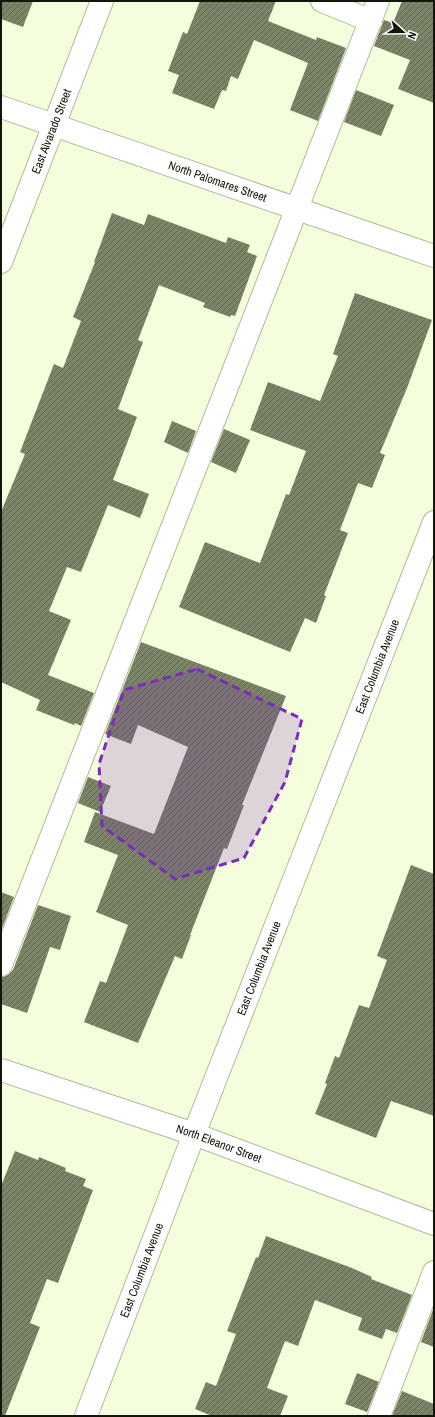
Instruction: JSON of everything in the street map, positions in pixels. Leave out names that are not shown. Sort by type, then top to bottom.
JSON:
[{"type":"street","name":"East Alvarado Street","points":[[1,262],[102,1]]},
{"type":"street","points":[[1,965],[374,11],[322,1]]},
{"type":"street","name":"North Palomares Street","points":[[1,107],[434,256]]},
{"type":"street","name":"East Columbia Avenue","points":[[86,1416],[194,1134],[434,522]]},
{"type":"street","name":"North Eleanor Street","points":[[1,1070],[194,1134],[434,1224]]},
{"type":"street","points":[[379,1416],[434,1272]]},
{"type":"highlighted area","points":[[197,669],[302,719],[285,782],[244,858],[175,879],[102,826],[99,764],[124,690]]},
{"type":"building","points":[[1,1],[33,1],[23,27],[1,19]]},
{"type":"building","points":[[200,1],[276,1],[268,21],[316,40],[317,37],[346,48],[318,121],[290,110],[308,63],[254,40],[238,79],[231,76],[226,91],[222,90],[214,109],[172,93],[179,75],[168,71],[183,32],[187,34]]},
{"type":"building","points":[[402,1],[434,1],[434,103],[398,89],[410,60],[374,46],[384,20],[393,23]]},
{"type":"building","points":[[356,90],[394,105],[381,136],[344,122]]},
{"type":"building","points":[[112,213],[144,225],[148,214],[226,243],[228,237],[250,245],[247,252],[257,256],[235,316],[231,315],[230,317],[203,307],[205,303],[159,285],[138,340],[143,342],[118,409],[137,417],[113,480],[149,494],[140,518],[108,505],[81,572],[67,567],[49,611],[71,620],[48,675],[94,693],[81,726],[75,723],[74,725],[36,710],[40,700],[1,682],[1,512],[25,454],[20,452],[54,364],[63,368],[81,321],[73,317],[95,262]]},
{"type":"building","points":[[355,293],[432,320],[407,388],[380,453],[385,455],[372,488],[358,483],[340,530],[348,533],[324,595],[326,596],[316,623],[305,618],[290,652],[179,607],[205,542],[260,563],[286,494],[289,495],[306,451],[250,430],[268,382],[320,401],[338,356],[333,354]]},
{"type":"building","points":[[172,421],[196,431],[188,453],[164,442]]},
{"type":"building","points":[[224,429],[250,440],[236,473],[211,462]]},
{"type":"building","points":[[141,642],[286,696],[242,805],[244,805],[227,849],[224,848],[182,959],[175,956],[138,1043],[84,1022],[100,981],[106,983],[128,925],[96,912],[118,855],[84,842],[95,812],[154,834],[188,747],[138,725],[131,744],[105,734]]},
{"type":"building","points":[[88,777],[111,786],[100,812],[78,803]]},
{"type":"building","points":[[411,865],[434,874],[434,1116],[391,1101],[376,1138],[315,1114],[327,1084],[325,1083],[335,1056],[339,1058],[359,1005],[369,1008],[387,960],[377,956]]},
{"type":"building","points":[[1,892],[14,897],[1,931]]},
{"type":"building","points":[[38,905],[71,916],[60,950],[50,947],[27,1013],[1,1004],[1,977],[8,975],[13,970]]},
{"type":"building","points":[[15,1151],[38,1160],[39,1157],[66,1168],[65,1171],[86,1179],[83,1186],[93,1190],[58,1283],[47,1279],[30,1323],[40,1327],[5,1416],[1,1416],[1,1186]]},
{"type":"building","points":[[266,1236],[352,1268],[372,1277],[371,1279],[412,1295],[397,1333],[386,1329],[382,1339],[358,1330],[362,1318],[315,1300],[298,1346],[285,1341],[267,1388],[288,1396],[280,1416],[212,1416],[195,1409],[206,1382],[216,1386],[236,1334],[227,1331],[256,1257],[258,1258]]},
{"type":"building","points":[[434,1307],[434,1347],[421,1342]]},
{"type":"building","points":[[357,1373],[379,1382],[367,1412],[345,1404]]},
{"type":"building","points":[[402,1391],[434,1404],[434,1416],[392,1416]]}]
